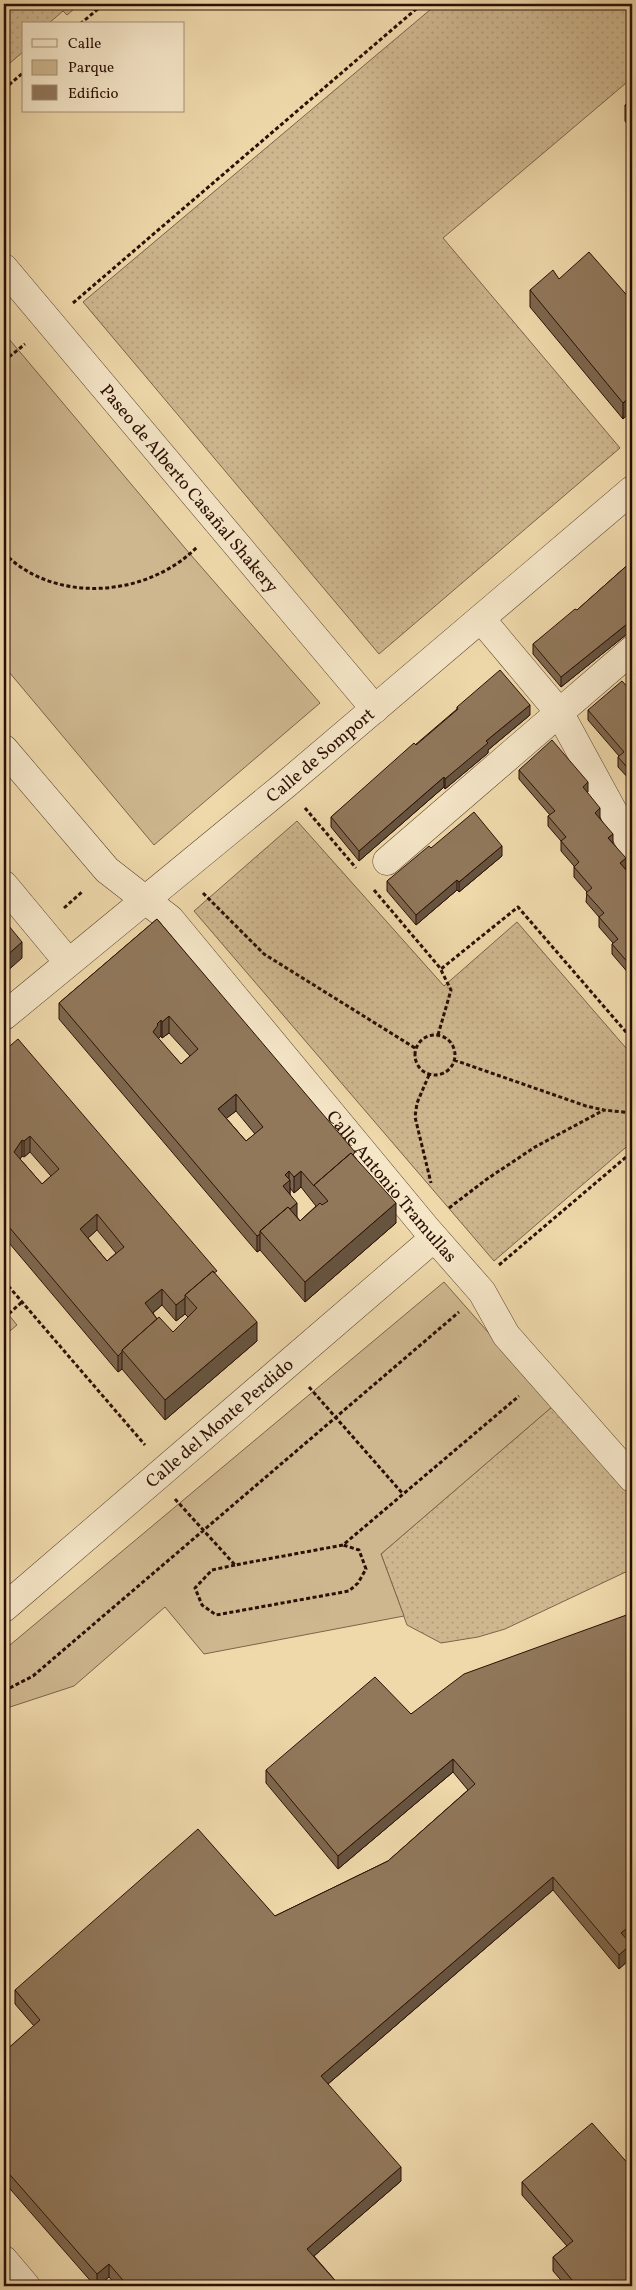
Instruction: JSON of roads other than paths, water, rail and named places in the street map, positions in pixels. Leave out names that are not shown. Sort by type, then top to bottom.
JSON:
[{"type":"street","name":"Paseo de Alberto Casañal Shakery","points":[[4,268],[375,709]]},
{"type":"street","name":"Calle de Somport","points":[[4,1016],[286,785],[632,490]]},
{"type":"street","points":[[481,619],[559,712],[632,846]]},
{"type":"street","points":[[387,861],[632,650]]},
{"type":"street","name":"Calle Antonio Tramullas","points":[[4,749],[107,870],[170,920],[433,1227],[479,1288],[506,1334],[632,1478]]},
{"type":"street","points":[[4,885],[68,962]]},
{"type":"street","name":"Calle del Monte Perdido","points":[[4,1608],[288,1363],[433,1227]]},
{"type":"street","points":[[4,2260],[26,2286]]}]
